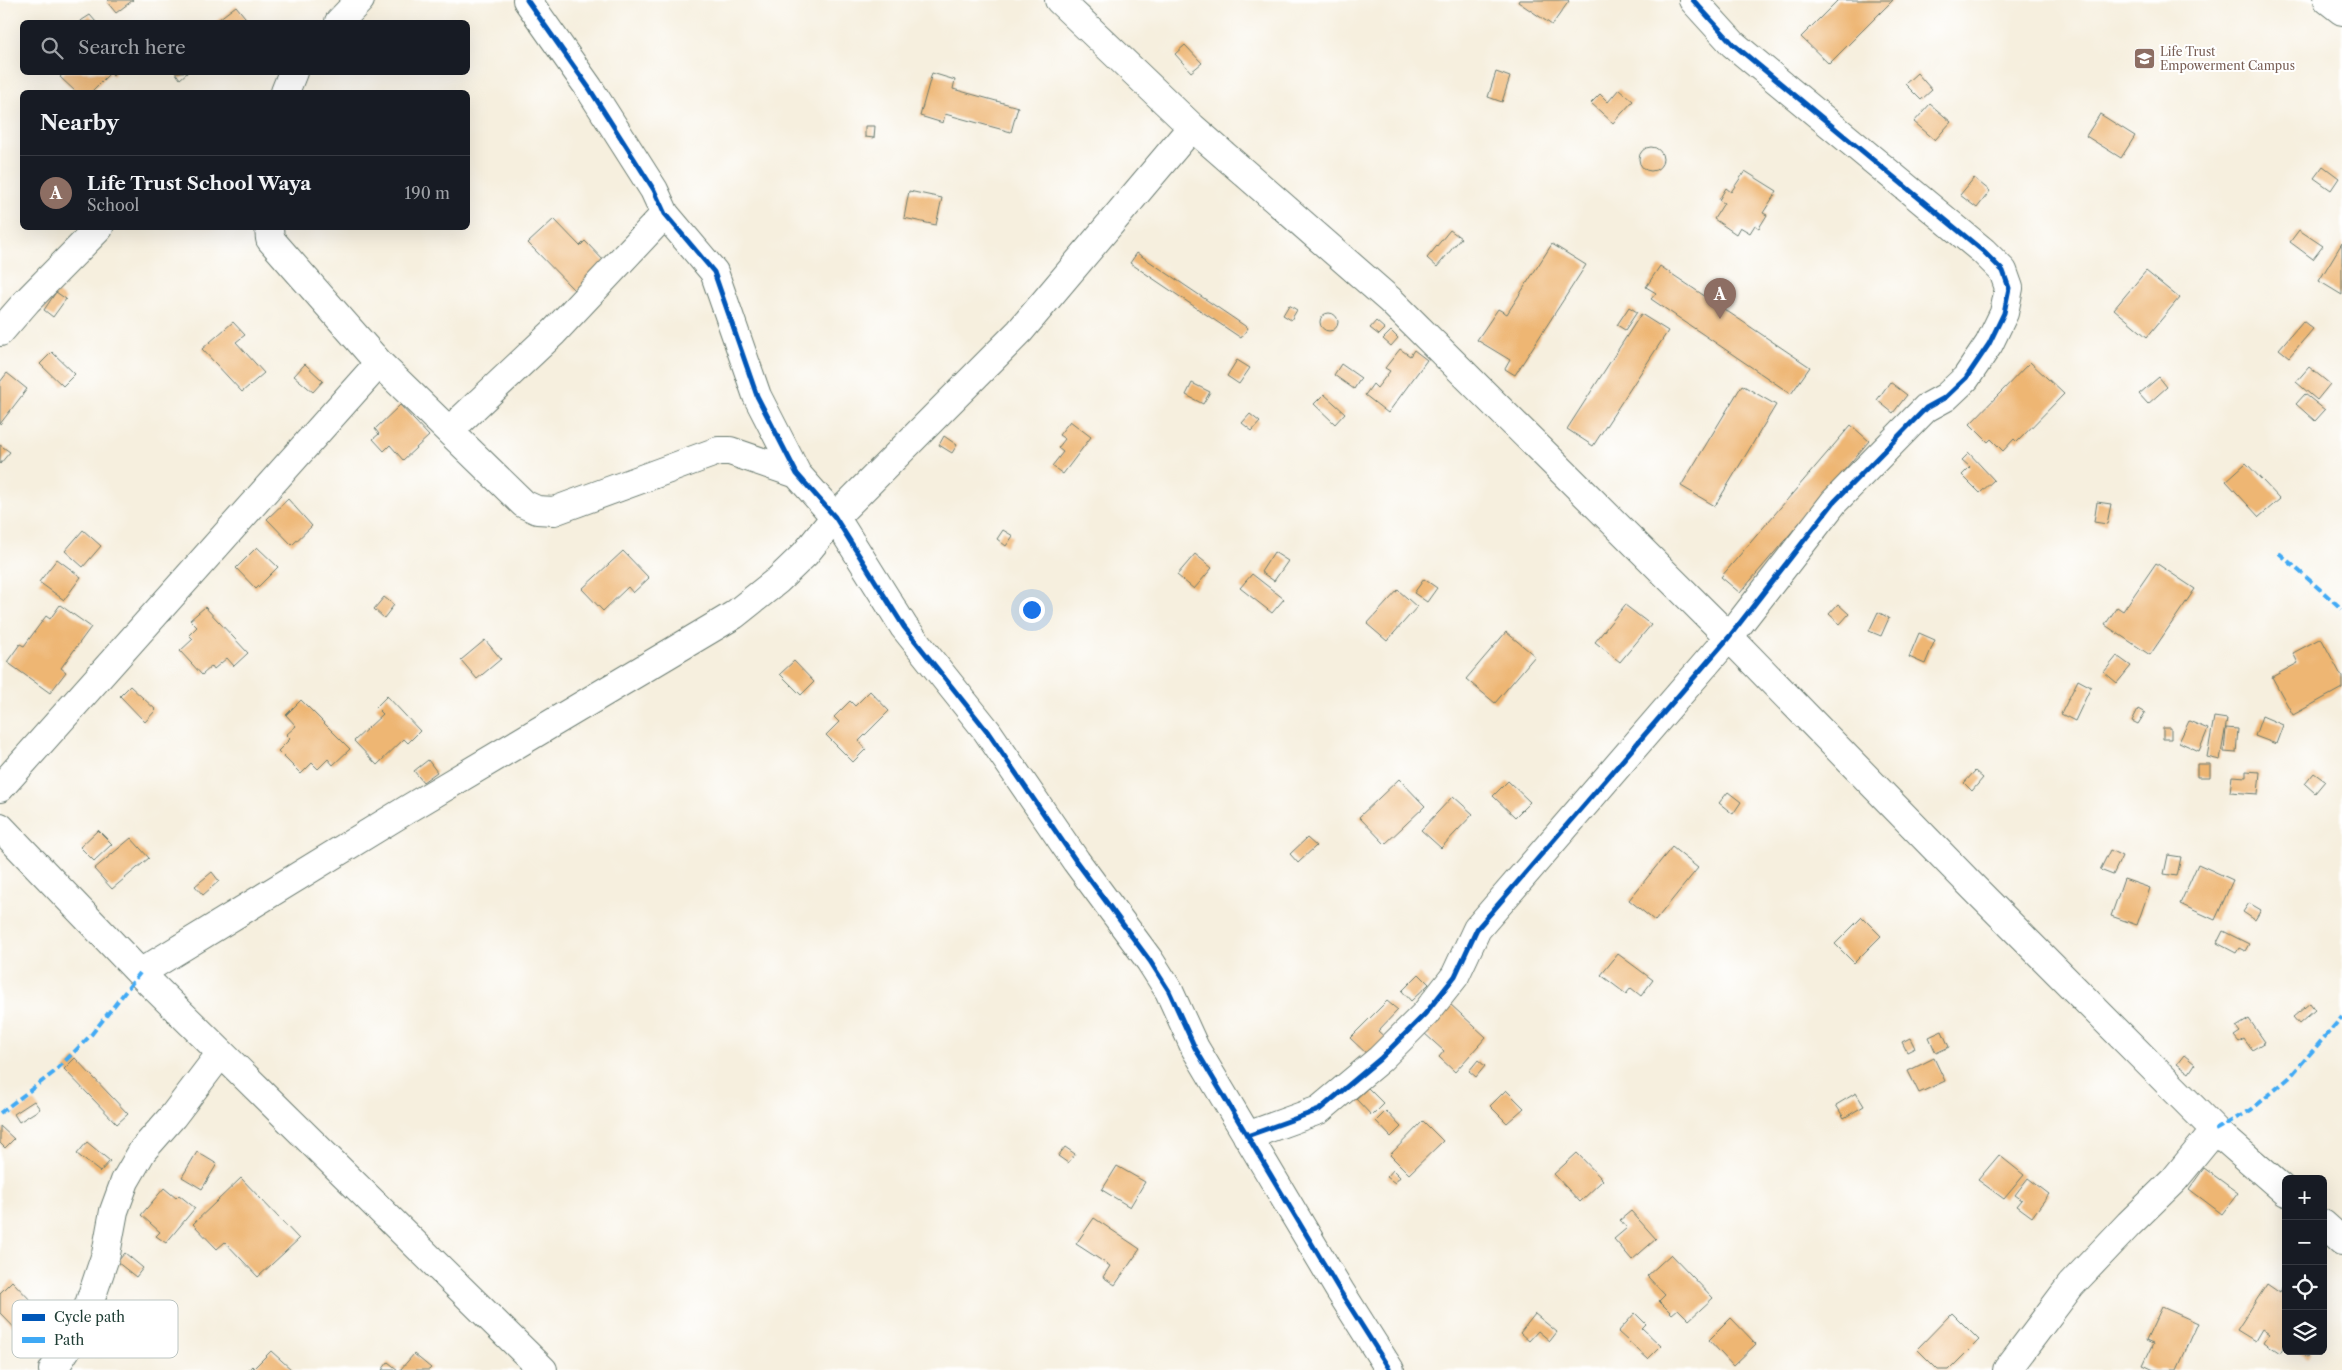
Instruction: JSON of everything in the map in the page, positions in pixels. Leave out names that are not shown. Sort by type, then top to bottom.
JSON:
[{"type":"street","points":[[341,20],[360,0]]},
{"type":"street","points":[[527,0],[589,88],[654,190],[665,214],[714,272],[758,396],[797,474],[835,517],[904,627],[987,731],[1076,861],[1150,961],[1169,991],[1195,1048],[1390,1370]]},
{"type":"street","points":[[1059,0],[1192,127],[1391,300],[1729,636],[1974,888],[2215,1130],[2282,1189]]},
{"type":"street","points":[[1247,1136],[1319,1110],[1380,1059],[1425,1014],[1455,976],[1477,929],[1729,636],[1834,502],[1926,408],[1946,397],[1966,378],[1989,344],[2004,314],[2010,288],[2003,271],[1983,250],[1733,44],[1692,0]]},
{"type":"street","points":[[2328,0],[2342,11]]},
{"type":"street","points":[[286,90],[292,75]]},
{"type":"street","points":[[140,973],[400,814],[734,614],[778,580],[804,554],[835,517],[1020,331],[1192,127]]},
{"type":"street","points":[[449,431],[554,332],[665,214]]},
{"type":"street","points":[[0,332],[27,300],[97,230]]},
{"type":"street","points":[[269,230],[270,239],[379,363],[524,504],[537,510],[554,511],[718,452],[730,451],[797,474]]},
{"type":"street","points":[[0,788],[379,363]]},
{"type":"street","points":[[0,827],[140,973],[543,1370]]},
{"type":"street","points":[[90,1300],[106,1254],[114,1211],[124,1181],[143,1150],[173,1116],[221,1053]]},
{"type":"street","points":[[2007,1370],[2071,1285],[2174,1180],[2215,1130]]},
{"type":"street","points":[[2327,1228],[2342,1241]]},
{"type":"street","points":[[53,1370],[61,1358]]},
{"type":"building","points":[[109,0],[133,0],[116,13],[107,2]]},
{"type":"building","points":[[1519,0],[1569,1],[1552,25],[1518,2]]},
{"type":"building","points":[[1838,0],[1893,0],[1829,64],[1801,37]]},
{"type":"building","points":[[236,6],[247,20],[218,20]]},
{"type":"building","points":[[90,15],[94,20],[82,20]]},
{"type":"building","points":[[1185,45],[1202,63],[1191,72],[1175,54]]},
{"type":"building","points":[[1496,72],[1510,77],[1502,102],[1488,97]]},
{"type":"building","points":[[932,73],[955,80],[953,89],[1018,107],[1011,132],[945,114],[943,123],[920,116]]},
{"type":"building","points":[[1917,73],[1932,90],[1921,100],[1905,84]]},
{"type":"building","points":[[62,75],[108,75],[93,90],[74,90],[60,77]]},
{"type":"building","points":[[1619,89],[1633,101],[1613,123],[1591,103],[1600,94],[1608,102]]},
{"type":"building","points":[[1930,104],[1951,122],[1935,140],[1914,122]]},
{"type":"building","points":[[2100,114],[2135,136],[2121,158],[2086,136]]},
{"type":"building","points":[[865,126],[875,126],[874,138],[865,137]]},
{"type":"building","points":[[1651,147],[1660,150],[1663,159],[1660,168],[1651,171],[1642,168],[1639,159],[1642,150]]},
{"type":"building","points":[[2323,166],[2339,178],[2331,190],[2314,178]]},
{"type":"building","points":[[1745,171],[1777,191],[1763,213],[1767,215],[1759,228],[1755,225],[1750,233],[1740,227],[1736,234],[1714,219],[1724,203],[1719,200],[1726,188],[1731,192]]},
{"type":"building","points":[[1974,178],[1990,191],[1977,208],[1960,195]]},
{"type":"building","points":[[909,191],[942,198],[936,225],[904,218]]},
{"type":"building","points":[[554,219],[580,246],[585,241],[606,263],[576,292],[528,243]]},
{"type":"building","points":[[1450,230],[1461,238],[1437,267],[1427,258]]},
{"type":"building","points":[[2299,230],[2323,246],[2313,259],[2290,242]]},
{"type":"building","points":[[2342,243],[2342,295],[2319,281]]},
{"type":"building","points":[[1552,244],[1586,265],[1515,375],[1505,369],[1510,360],[1477,340],[1498,309],[1507,314]]},
{"type":"building","points":[[1137,253],[1248,328],[1241,338],[1130,263]]},
{"type":"building","points":[[1660,266],[1810,367],[1791,394],[1651,299],[1656,293],[1646,287]]},
{"type":"building","points":[[2146,271],[2179,298],[2147,337],[2114,309]]},
{"type":"building","points":[[56,292],[66,299],[53,317],[44,310]]},
{"type":"building","points":[[1289,305],[1297,310],[1291,320],[1283,315]]},
{"type":"building","points":[[1629,307],[1637,312],[1625,330],[1617,325]]},
{"type":"building","points":[[1325,313],[1333,313],[1338,318],[1336,329],[1325,331],[1320,326],[1320,318]]},
{"type":"building","points":[[1641,314],[1668,331],[1593,446],[1567,429]]},
{"type":"building","points":[[1376,321],[1385,329],[1379,335],[1370,328]]},
{"type":"building","points":[[2303,321],[2313,329],[2289,357],[2279,349]]},
{"type":"building","points":[[233,322],[245,335],[236,342],[264,373],[242,392],[202,349]]},
{"type":"building","points":[[1391,331],[1398,338],[1391,346],[1383,339]]},
{"type":"building","points":[[1400,349],[1410,356],[1414,350],[1427,360],[1388,413],[1365,395],[1373,384],[1377,388],[1390,371],[1385,368]]},
{"type":"building","points":[[52,352],[75,374],[63,386],[40,364]]},
{"type":"building","points":[[1237,360],[1250,368],[1239,384],[1227,376]]},
{"type":"building","points":[[2030,362],[2064,394],[2017,442],[2014,439],[2003,451],[1991,439],[1988,442],[1970,424]]},
{"type":"building","points":[[305,364],[323,381],[313,392],[294,376]]},
{"type":"building","points":[[1341,364],[1361,378],[1354,389],[1334,375]]},
{"type":"building","points":[[2309,367],[2330,384],[2317,400],[2296,382]]},
{"type":"building","points":[[7,373],[27,389],[0,424],[0,382]]},
{"type":"building","points":[[2159,377],[2167,387],[2148,404],[2139,394]]},
{"type":"building","points":[[1890,382],[1907,395],[1893,413],[1877,400]]},
{"type":"building","points":[[1192,383],[1210,392],[1203,404],[1186,395]]},
{"type":"building","points":[[1742,385],[1776,405],[1715,506],[1681,486]]},
{"type":"building","points":[[1324,394],[1345,413],[1335,424],[1314,404]]},
{"type":"building","points":[[2305,394],[2325,410],[2315,421],[2296,404]]},
{"type":"building","points":[[400,405],[429,436],[403,460],[390,445],[384,451],[373,439],[379,434],[375,429]]},
{"type":"building","points":[[1250,414],[1260,422],[1252,431],[1242,423]]},
{"type":"building","points":[[1070,421],[1091,437],[1063,474],[1052,466],[1063,452],[1058,448],[1065,439],[1059,435]]},
{"type":"building","points":[[1851,425],[1869,441],[1740,593],[1721,577]]},
{"type":"building","points":[[944,436],[957,445],[952,453],[939,445]]},
{"type":"building","points":[[0,445],[10,452],[0,464]]},
{"type":"building","points":[[1969,453],[1994,480],[1980,493],[1962,475],[1970,467],[1962,460]]},
{"type":"building","points":[[2246,463],[2280,499],[2259,517],[2226,481]]},
{"type":"building","points":[[288,499],[312,526],[292,545],[267,519]]},
{"type":"building","points":[[2097,502],[2111,504],[2107,524],[2094,522]]},
{"type":"building","points":[[83,530],[101,546],[83,567],[65,551]]},
{"type":"building","points":[[1003,530],[1013,536],[1006,546],[997,539]]},
{"type":"building","points":[[257,547],[278,567],[256,589],[236,568]]},
{"type":"building","points":[[623,551],[649,578],[633,593],[628,587],[603,611],[582,589]]},
{"type":"building","points":[[1274,552],[1288,561],[1274,581],[1261,572]]},
{"type":"building","points":[[1195,554],[1212,568],[1194,589],[1177,575]]},
{"type":"building","points":[[57,559],[81,577],[64,600],[39,582]]},
{"type":"building","points":[[2156,563],[2195,589],[2150,655],[2105,625],[2117,607],[2123,611]]},
{"type":"building","points":[[1252,574],[1284,599],[1272,613],[1240,588]]},
{"type":"building","points":[[1424,579],[1437,588],[1427,602],[1414,593]]},
{"type":"building","points":[[1398,590],[1417,607],[1387,641],[1367,624]]},
{"type":"building","points":[[384,597],[394,605],[384,618],[374,609]]},
{"type":"building","points":[[1838,604],[1849,614],[1840,624],[1829,614]]},
{"type":"building","points":[[60,605],[91,627],[61,668],[66,672],[50,693],[7,662],[20,644],[24,646],[46,616],[50,619]]},
{"type":"building","points":[[1625,605],[1651,625],[1620,662],[1595,642]]},
{"type":"building","points":[[205,607],[248,653],[234,666],[227,658],[214,669],[212,666],[202,675],[180,651],[193,639],[189,635],[197,627],[190,620]]},
{"type":"building","points":[[1878,612],[1889,618],[1881,636],[1869,631]]},
{"type":"building","points":[[1506,632],[1535,656],[1495,703],[1466,679]]},
{"type":"building","points":[[1919,633],[1935,640],[1925,664],[1909,657]]},
{"type":"building","points":[[2321,638],[2342,677],[2342,688],[2293,715],[2272,677],[2298,663],[2293,653]]},
{"type":"building","points":[[485,640],[501,659],[477,679],[461,660]]},
{"type":"building","points":[[2117,656],[2131,666],[2117,683],[2104,672]]},
{"type":"building","points":[[794,661],[814,682],[801,695],[780,674]]},
{"type":"building","points":[[2078,680],[2091,687],[2075,721],[2061,714]]},
{"type":"building","points":[[130,686],[156,710],[145,722],[120,696]]},
{"type":"building","points":[[870,691],[889,711],[859,741],[866,749],[853,762],[826,735],[839,722],[834,717],[850,701],[855,706]]},
{"type":"building","points":[[387,696],[420,731],[408,743],[404,739],[377,765],[354,741],[383,714],[376,707]]},
{"type":"building","points":[[301,700],[350,749],[333,765],[328,759],[318,769],[312,763],[301,774],[278,751],[290,739],[286,735],[296,726],[286,715]]},
{"type":"building","points":[[2138,709],[2145,713],[2138,724],[2132,721]]},
{"type":"building","points":[[2262,716],[2283,725],[2276,744],[2255,736]]},
{"type":"building","points":[[2214,717],[2227,719],[2220,760],[2207,757]]},
{"type":"building","points":[[2189,721],[2208,729],[2199,751],[2179,742]]},
{"type":"building","points":[[2163,728],[2171,728],[2171,739],[2163,739]]},
{"type":"building","points":[[2226,728],[2238,729],[2236,753],[2224,752]]},
{"type":"building","points":[[428,760],[437,772],[423,782],[414,771]]},
{"type":"building","points":[[2197,764],[2210,764],[2210,777],[2197,777]]},
{"type":"building","points":[[1975,771],[1983,778],[1972,791],[1964,783]]},
{"type":"building","points":[[2246,771],[2260,772],[2258,794],[2230,792],[2232,776],[2246,777]]},
{"type":"building","points":[[2314,773],[2325,781],[2315,793],[2305,784]]},
{"type":"building","points":[[1399,779],[1425,806],[1385,844],[1359,817]]},
{"type":"building","points":[[1508,781],[1530,802],[1515,817],[1493,796]]},
{"type":"building","points":[[1728,792],[1741,802],[1733,814],[1719,803]]},
{"type":"building","points":[[1453,796],[1473,814],[1441,848],[1421,830]]},
{"type":"building","points":[[98,830],[112,844],[94,861],[80,847]]},
{"type":"building","points":[[131,838],[149,858],[112,889],[94,869]]},
{"type":"building","points":[[1307,838],[1316,846],[1298,863],[1290,854]]},
{"type":"building","points":[[1672,847],[1698,868],[1655,921],[1629,900]]},
{"type":"building","points":[[2110,850],[2122,856],[2113,875],[2100,870]]},
{"type":"building","points":[[2168,855],[2181,857],[2177,876],[2164,874]]},
{"type":"building","points":[[2198,864],[2233,880],[2215,920],[2180,904]]},
{"type":"building","points":[[212,872],[219,881],[203,895],[195,886]]},
{"type":"building","points":[[2124,879],[2150,888],[2137,925],[2111,916]]},
{"type":"building","points":[[2249,903],[2261,910],[2255,920],[2243,912]]},
{"type":"building","points":[[1862,917],[1881,936],[1854,963],[1835,944]]},
{"type":"building","points":[[2223,931],[2249,944],[2245,951],[2239,948],[2236,953],[2217,943]]},
{"type":"building","points":[[1618,954],[1653,980],[1641,996],[1631,988],[1626,994],[1601,975]]},
{"type":"building","points":[[1419,974],[1429,984],[1411,1001],[1402,991]]},
{"type":"building","points":[[1387,1001],[1398,1010],[1378,1031],[1387,1039],[1370,1057],[1350,1038]]},
{"type":"building","points":[[2310,1003],[2315,1010],[2299,1024],[2293,1017]]},
{"type":"building","points":[[1450,1004],[1486,1037],[1455,1072],[1439,1057],[1444,1051],[1424,1033]]},
{"type":"building","points":[[2249,1019],[2265,1042],[2252,1050],[2244,1039],[2239,1042],[2234,1036],[2240,1032],[2236,1027]]},
{"type":"building","points":[[1942,1031],[1949,1047],[1936,1053],[1929,1037]]},
{"type":"building","points":[[1910,1038],[1915,1048],[1907,1052],[1902,1042]]},
{"type":"building","points":[[2184,1055],[2195,1064],[2189,1073],[2177,1064]]},
{"type":"building","points":[[75,1058],[128,1114],[117,1124],[64,1069]]},
{"type":"building","points":[[1934,1058],[1945,1081],[1919,1093],[1908,1071]]},
{"type":"building","points":[[1478,1060],[1485,1066],[1476,1077],[1469,1071]]},
{"type":"building","points":[[1368,1088],[1384,1104],[1372,1116],[1356,1099]]},
{"type":"building","points":[[1506,1090],[1524,1108],[1507,1123],[1490,1106]]},
{"type":"building","points":[[1856,1093],[1864,1106],[1844,1118],[1836,1105]]},
{"type":"building","points":[[34,1101],[40,1109],[19,1122],[14,1114]]},
{"type":"building","points":[[1386,1111],[1401,1127],[1391,1137],[1376,1121]]},
{"type":"building","points":[[1423,1121],[1443,1141],[1409,1174],[1390,1155]]},
{"type":"building","points":[[0,1126],[14,1139],[5,1148],[0,1143]]},
{"type":"building","points":[[87,1142],[110,1161],[100,1172],[77,1154]]},
{"type":"building","points":[[1065,1147],[1075,1154],[1068,1163],[1058,1156]]},
{"type":"building","points":[[197,1152],[217,1164],[202,1189],[182,1177]]},
{"type":"building","points":[[1577,1153],[1603,1180],[1580,1202],[1554,1174]]},
{"type":"building","points":[[1999,1155],[2024,1175],[2004,1199],[1978,1180]]},
{"type":"building","points":[[1117,1166],[1145,1182],[1130,1207],[1102,1190]]},
{"type":"building","points":[[2204,1168],[2238,1193],[2222,1214],[2189,1189]]},
{"type":"building","points":[[1393,1170],[1400,1177],[1395,1183],[1387,1177]]},
{"type":"building","points":[[241,1178],[299,1239],[258,1277],[225,1242],[217,1249],[193,1224]]},
{"type":"building","points":[[2028,1178],[2049,1194],[2032,1217],[2017,1206],[2022,1200],[2015,1195]]},
{"type":"building","points":[[164,1188],[176,1198],[179,1195],[195,1208],[166,1243],[156,1236],[160,1232],[141,1215]]},
{"type":"building","points":[[1631,1211],[1656,1239],[1632,1260],[1614,1239],[1627,1228],[1620,1220]]},
{"type":"building","points":[[1094,1218],[1140,1249],[1115,1285],[1103,1277],[1110,1266],[1076,1244]]},
{"type":"building","points":[[125,1253],[143,1268],[136,1277],[117,1262]]},
{"type":"building","points":[[1671,1254],[1713,1298],[1689,1320],[1678,1309],[1672,1314],[1659,1301],[1665,1295],[1647,1276]]},
{"type":"building","points":[[12,1281],[30,1300],[12,1300],[12,1325],[0,1313],[0,1293]]},
{"type":"building","points":[[2267,1284],[2280,1293],[2282,1289],[2282,1350],[2280,1353],[2264,1342],[2269,1334],[2262,1329],[2255,1341],[2237,1330]]},
{"type":"building","points":[[2162,1307],[2198,1323],[2177,1370],[2154,1370],[2143,1365],[2153,1344],[2146,1341]]},
{"type":"building","points":[[1635,1313],[1646,1324],[1642,1328],[1661,1346],[1648,1359],[1618,1332]]},
{"type":"building","points":[[1952,1313],[1979,1340],[1949,1370],[1938,1370],[1917,1349]]},
{"type":"building","points":[[1535,1314],[1557,1332],[1550,1341],[1538,1331],[1529,1341],[1520,1333]]},
{"type":"building","points":[[1731,1318],[1756,1344],[1733,1366],[1709,1340]]},
{"type":"building","points":[[271,1351],[292,1370],[248,1370],[252,1366],[254,1368]]},
{"type":"building","points":[[414,1354],[431,1368],[429,1370],[400,1370]]},
{"type":"building","points":[[388,1362],[398,1370],[382,1370]]},
{"type":"marked path","points":[[2279,553],[2342,609]]},
{"type":"marked path","points":[[0,1113],[53,1073],[91,1035],[140,973]]},
{"type":"marked path","points":[[2215,1130],[2251,1110],[2289,1078],[2342,1017]]},
{"type":"cycle path","points":[[527,0],[589,88],[654,190],[665,214],[714,272],[757,396],[797,474],[835,517],[904,627],[987,731],[1076,861],[1150,961],[1169,991],[1195,1048],[1340,1291],[1390,1370]]},
{"type":"cycle path","points":[[1247,1136],[1319,1110],[1380,1059],[1425,1014],[1455,976],[1477,929],[1729,637],[1834,502],[1926,408],[1946,397],[1966,378],[1989,344],[2004,313],[2009,288],[2003,271],[1983,251],[1733,44],[1693,0]]},
{"type":"place","name":"Life Trust Empowerment Campus","points":[[2144,58]]},
{"type":"place","name":"Life Trust School Waya","points":[[1720,319]]}]
